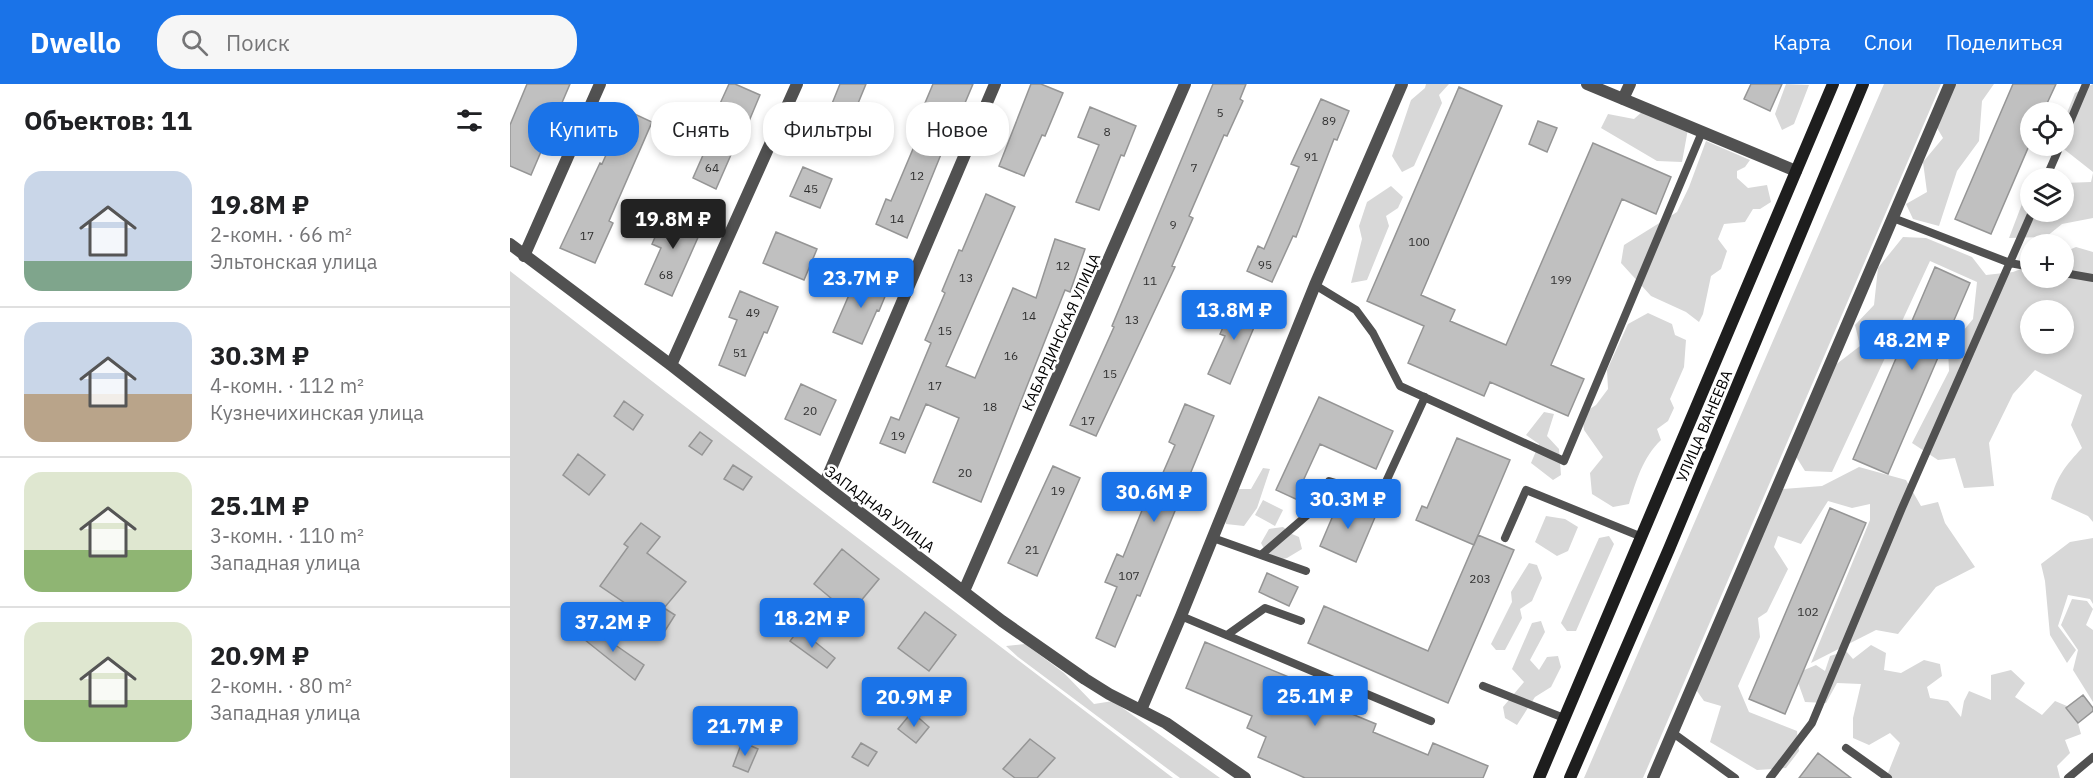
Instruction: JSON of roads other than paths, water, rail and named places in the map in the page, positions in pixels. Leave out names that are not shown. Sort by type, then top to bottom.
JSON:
[{"type":"main road","name":"УЛИЦА ВАНЕЕВА","points":[[1539,778],[1833,84]]},
{"type":"main road","name":"УЛИЦА ВАНЕЕВА","points":[[1570,778],[1863,84]]},
{"type":"street","points":[[524,256],[600,84]]},
{"type":"street","points":[[670,365],[797,84]]},
{"type":"street","points":[[824,485],[995,84]]},
{"type":"street","name":"КАБАРДИНСКАЯ УЛИЦА","points":[[964,591],[1185,84]]},
{"type":"street","points":[[1141,710],[1315,285],[1402,84]]},
{"type":"street","points":[[1587,84],[1796,171]]},
{"type":"street","points":[[1623,99],[1630,84]]},
{"type":"street","points":[[1653,778],[1950,84]]},
{"type":"street","name":"ЗАПАДНАЯ УЛИЦА","points":[[510,244],[1002,621],[1085,679],[1166,723],[1245,778]]},
{"type":"lane","points":[[2074,112],[2086,84]]},
{"type":"lane","points":[[1315,285],[1356,310],[1373,333],[1400,386],[1564,461],[1702,132]]},
{"type":"lane","points":[[1893,218],[2020,265]]},
{"type":"lane","points":[[1770,778],[1812,723],[1902,508],[2028,222]]},
{"type":"lane","points":[[2074,275],[2093,278]]},
{"type":"lane","points":[[1261,555],[1312,511],[1329,482],[1370,493],[1384,486],[1425,397]]},
{"type":"lane","points":[[1505,538],[1526,490],[1642,537]]},
{"type":"lane","points":[[1213,538],[1306,571]]},
{"type":"lane","points":[[1227,634],[1265,608],[1301,621]]},
{"type":"lane","points":[[1181,615],[1431,720]]},
{"type":"lane","points":[[1483,686],[1564,718]]},
{"type":"lane","points":[[1673,733],[1735,778]]},
{"type":"lane","points":[[1846,748],[1888,778]]},
{"type":"lane","points":[[2068,778],[2093,757]]}]
